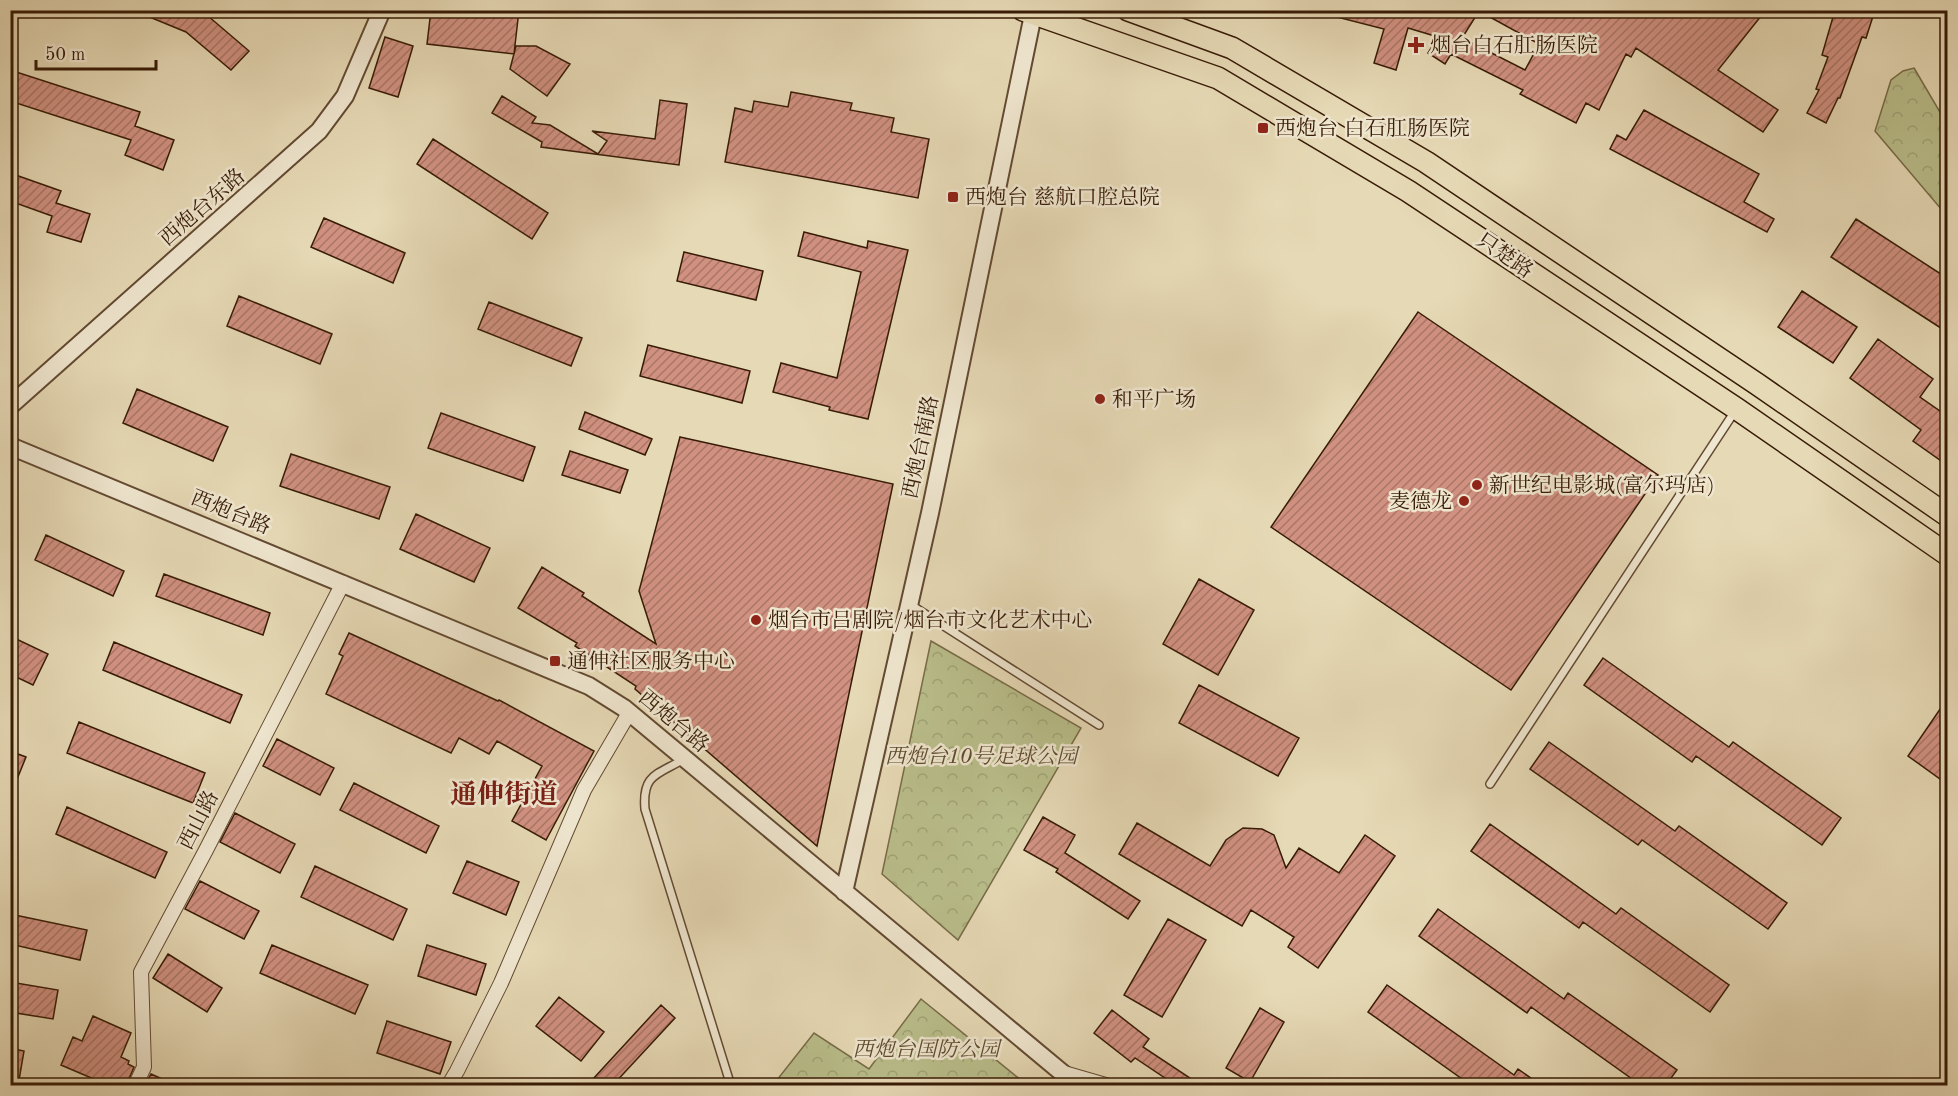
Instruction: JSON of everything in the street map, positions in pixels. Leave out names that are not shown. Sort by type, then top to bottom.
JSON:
[{"type":"main road","name":"只楚路","points":[[1128,10],[1232,48],[1426,162],[1756,384],[1947,516]]},
{"type":"main road","name":"只楚路","points":[[1030,11],[1218,78],[1408,191],[1737,409],[1947,555]]},
{"type":"street","name":"西炮台东路","points":[[10,406],[319,131],[345,96],[382,10]]},
{"type":"street","name":"西炮台南路","points":[[844,892],[930,513],[1030,11]]},
{"type":"street","name":"西炮台路","points":[[10,446],[589,686],[629,713],[1064,1073],[1108,1086]]},
{"type":"street","name":"西山路","points":[[135,1086],[144,1067],[141,972],[343,583]]},
{"type":"street","points":[[448,1086],[501,983],[584,790],[629,713]]},
{"type":"street","points":[[1064,1073],[1078,1086]]},
{"type":"lane","points":[[1490,784],[1737,409]]},
{"type":"lane","points":[[909,603],[1099,725]]},
{"type":"lane","points":[[684,759],[649,779],[644,791],[645,809],[731,1086]]},
{"type":"green space","points":[[1914,68],[1947,124],[1947,216],[1875,131],[1891,80],[1903,71]]},
{"type":"green space","name":"西炮台10号足球公园","points":[[931,641],[1081,728],[958,940],[882,874]]},
{"type":"green space","name":"西炮台国防公园","points":[[921,999],[1027,1085],[773,1085],[814,1033],[869,1069]]},
{"type":"building","points":[[201,10],[249,51],[231,70],[186,32],[135,11]]},
{"type":"building","points":[[431,10],[519,10],[514,54],[427,44]]},
{"type":"building","points":[[1330,10],[1384,10],[1404,16],[1406,10],[1754,10],[1761,16],[1718,70],[1778,110],[1763,132],[1636,48],[1631,57],[1626,54],[1599,110],[1586,103],[1576,123],[1520,94],[1523,90],[1451,54],[1445,64],[1428,53],[1438,37],[1408,28],[1396,70],[1374,63],[1384,29],[1329,15]],"holes":[[[1479,11],[1539,44],[1525,70],[1462,38]]]},
{"type":"building","points":[[1835,10],[1875,10],[1866,38],[1862,37],[1840,98],[1826,123],[1807,113],[1819,90],[1816,89],[1828,57],[1822,55]]},
{"type":"building","points":[[385,37],[413,46],[398,97],[369,88]]},
{"type":"building","points":[[516,46],[536,46],[570,64],[547,96],[510,69]]},
{"type":"building","points":[[10,70],[140,112],[135,126],[174,140],[163,170],[125,155],[131,140],[10,101]]},
{"type":"building","points":[[791,92],[852,103],[850,110],[894,118],[891,132],[929,139],[918,198],[725,162],[735,108],[752,112],[754,101],[788,107]]},
{"type":"building","points":[[502,96],[536,117],[532,123],[550,125],[598,154],[607,141],[592,131],[655,139],[660,100],[687,104],[679,165],[541,147],[542,142],[492,113]]},
{"type":"building","points":[[1644,110],[1759,174],[1744,202],[1774,219],[1767,232],[1610,149],[1617,135],[1626,140]]},
{"type":"building","points":[[433,139],[548,213],[532,239],[417,164]]},
{"type":"building","points":[[10,173],[61,191],[56,203],[90,214],[81,242],[47,232],[52,216],[10,201]]},
{"type":"building","points":[[324,218],[405,253],[393,283],[311,247]]},
{"type":"building","points":[[1856,219],[1947,278],[1947,332],[1831,257]]},
{"type":"building","points":[[804,232],[867,248],[868,241],[908,250],[868,419],[829,410],[830,407],[773,392],[781,363],[837,378],[861,272],[798,256]]},
{"type":"building","points":[[684,252],[763,271],[756,300],[677,281]]},
{"type":"building","points":[[1802,291],[1857,327],[1833,363],[1778,327]]},
{"type":"building","points":[[239,296],[332,334],[320,364],[227,326]]},
{"type":"building","points":[[489,302],[582,338],[571,366],[478,329]]},
{"type":"building","name":"麦德龙","points":[[1418,312],[1658,475],[1511,690],[1271,527]]},
{"type":"building","points":[[1878,339],[1933,379],[1920,397],[1947,416],[1947,465],[1913,441],[1921,430],[1850,378]]},
{"type":"building","points":[[648,345],[750,371],[742,403],[640,376]]},
{"type":"building","points":[[137,389],[228,427],[213,461],[123,423]]},
{"type":"building","points":[[585,412],[652,439],[645,455],[579,429]]},
{"type":"building","points":[[441,413],[535,447],[523,481],[428,448]]},
{"type":"building","name":"烟台市吕剧院/烟台市文化艺术中心","points":[[680,437],[893,484],[817,846],[635,689],[636,686],[575,646],[577,643],[518,608],[542,567],[584,593],[582,596],[656,644],[639,591]]},
{"type":"building","points":[[570,451],[628,470],[620,493],[562,475]]},
{"type":"building","points":[[291,454],[390,487],[379,519],[280,486]]},
{"type":"building","points":[[416,514],[490,548],[474,582],[400,549]]},
{"type":"building","points":[[46,535],[124,571],[113,596],[35,560]]},
{"type":"building","points":[[164,574],[270,613],[263,635],[156,596]]},
{"type":"building","points":[[1199,579],[1254,610],[1218,675],[1163,644]]},
{"type":"building","points":[[349,633],[499,700],[594,751],[546,840],[512,821],[542,766],[497,741],[489,754],[459,738],[451,753],[326,694],[343,656],[339,654]]},
{"type":"building","points":[[10,636],[48,654],[33,685],[10,674]]},
{"type":"building","points":[[114,642],[242,695],[230,723],[103,670]]},
{"type":"building","points":[[1603,658],[1729,747],[1733,742],[1841,818],[1822,845],[1696,756],[1692,762],[1584,685]]},
{"type":"building","points":[[1199,685],[1299,738],[1278,776],[1179,723]]},
{"type":"building","points":[[1947,699],[1947,784],[1908,756]]},
{"type":"building","points":[[79,722],[205,773],[193,803],[67,753]]},
{"type":"building","points":[[277,739],[334,768],[320,795],[263,766]]},
{"type":"building","points":[[1549,742],[1675,831],[1679,826],[1787,903],[1768,929],[1642,840],[1638,845],[1530,769]]},
{"type":"building","points":[[10,751],[26,757],[11,794],[10,794]]},
{"type":"building","points":[[354,783],[439,826],[426,853],[340,810]]},
{"type":"building","points":[[67,807],[167,852],[155,878],[56,834]]},
{"type":"building","points":[[235,813],[295,844],[280,873],[220,842]]},
{"type":"building","points":[[1043,817],[1075,835],[1065,853],[1140,901],[1128,919],[1056,872],[1058,869],[1024,850]]},
{"type":"building","points":[[1137,823],[1210,866],[1226,840],[1243,828],[1262,829],[1274,835],[1286,868],[1299,848],[1339,873],[1365,835],[1395,856],[1318,968],[1288,947],[1294,937],[1251,910],[1242,926],[1119,854]]},
{"type":"building","points":[[1490,824],[1616,914],[1621,908],[1729,985],[1710,1012],[1583,922],[1579,928],[1471,851]]},
{"type":"building","points":[[467,861],[519,882],[506,915],[453,893]]},
{"type":"building","points":[[315,866],[407,909],[393,940],[301,897]]},
{"type":"building","points":[[200,881],[259,911],[244,939],[185,909]]},
{"type":"building","points":[[1438,909],[1564,999],[1568,993],[1677,1070],[1665,1086],[1642,1086],[1531,1007],[1527,1013],[1419,936]]},
{"type":"building","points":[[10,914],[87,930],[80,960],[10,944]]},
{"type":"building","points":[[1168,919],[1206,940],[1162,1017],[1124,995]]},
{"type":"building","points":[[272,945],[368,985],[355,1014],[260,973]]},
{"type":"building","points":[[427,945],[486,964],[476,995],[418,976]]},
{"type":"building","points":[[168,954],[222,988],[207,1012],[153,978]]},
{"type":"building","points":[[10,982],[58,990],[53,1019],[10,1012]]},
{"type":"building","points":[[1387,985],[1514,1075],[1518,1069],[1542,1086],[1472,1086],[1368,1012]]},
{"type":"building","points":[[559,997],[604,1032],[581,1061],[536,1026]]},
{"type":"building","points":[[661,1005],[675,1018],[612,1086],[600,1086],[593,1079]]},
{"type":"building","points":[[1260,1008],[1284,1022],[1250,1082],[1226,1068]]},
{"type":"building","points":[[1112,1010],[1149,1039],[1143,1047],[1202,1086],[1177,1086],[1135,1058],[1131,1062],[1094,1033]]},
{"type":"building","points":[[93,1016],[131,1033],[121,1057],[134,1067],[126,1086],[110,1086],[61,1065],[73,1037],[82,1041]]},
{"type":"building","points":[[387,1021],[451,1042],[440,1074],[377,1053]]},
{"type":"building","points":[[10,1048],[24,1051],[18,1086],[10,1086]]},
{"type":"building","points":[[151,1074],[178,1086],[145,1086]]},
{"type":"place","name":"烟台白石肛肠医院","points":[[1416,45]]},
{"type":"place","name":"西炮台 白石肛肠医院","points":[[1263,128]]},
{"type":"place","name":"西炮台 慈航口腔总院","points":[[953,197]]},
{"type":"place","name":"和平广场","points":[[1100,399]]},
{"type":"place","name":"新世纪电影城(富尔玛店)","points":[[1477,485]]},
{"type":"place","name":"麦德龙","points":[[1464,501]]},
{"type":"place","name":"烟台市吕剧院/烟台市文化艺术中心","points":[[756,620]]},
{"type":"place","name":"通伸社区服务中心","points":[[555,661]]},
{"type":"district","name":"通伸街道","points":[[504,794]]}]
